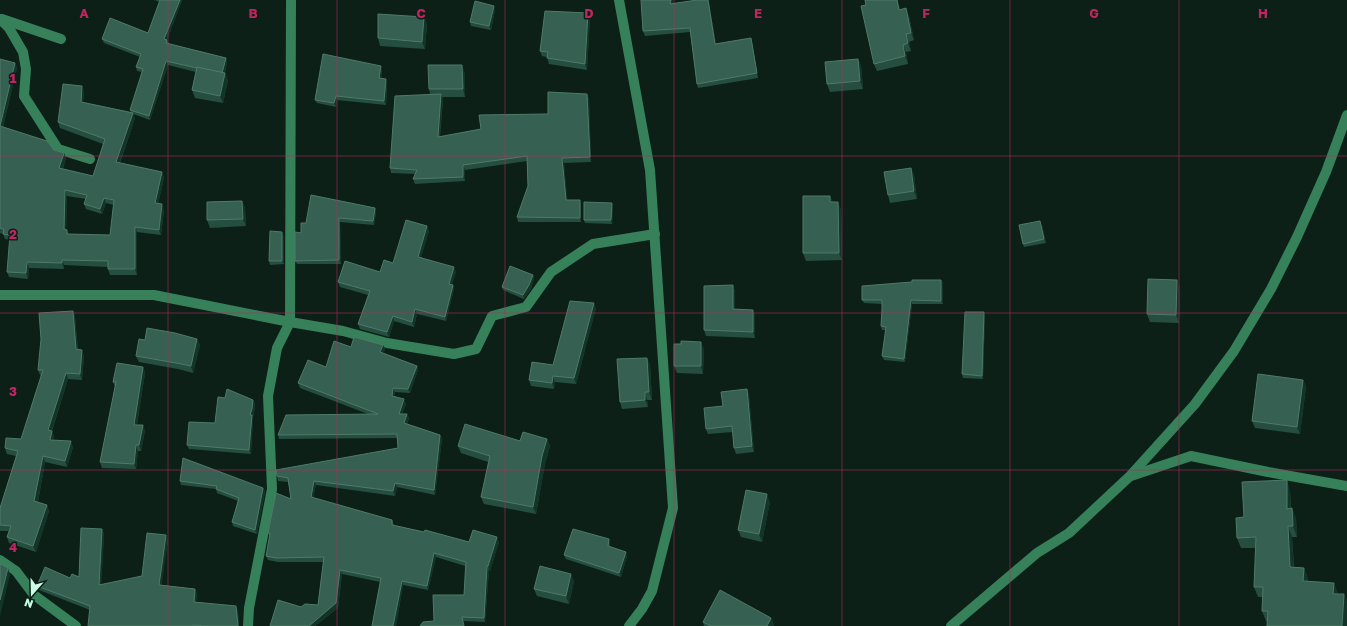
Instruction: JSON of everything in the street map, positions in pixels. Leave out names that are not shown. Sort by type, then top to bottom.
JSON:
[{"type":"street","points":[[248,626],[249,608],[272,489],[268,396],[277,348],[290,322],[290,0]]},
{"type":"street","points":[[619,0],[650,170],[673,508],[652,591],[642,609],[629,626]]},
{"type":"street","points":[[0,19],[61,39]]},
{"type":"street","points":[[0,19],[9,28],[23,52],[26,69],[24,96],[58,149],[90,159]]},
{"type":"street","points":[[951,626],[1037,553],[1069,533],[1129,476],[1195,404],[1234,351],[1271,289],[1297,237],[1326,172],[1347,115]]},
{"type":"street","points":[[0,295],[154,295],[343,331],[387,343],[454,354],[476,349],[492,316],[526,307],[551,272],[593,244],[655,234]]},
{"type":"street","points":[[1129,476],[1191,456],[1347,486]]},
{"type":"street","points":[[0,560],[16,571],[34,595],[76,626]]},
{"type":"building","points":[[160,0],[180,0],[164,39],[167,40],[166,43],[226,58],[222,73],[166,61],[149,116],[130,110],[143,69],[136,67],[141,54],[102,39],[110,18],[148,33]]},
{"type":"building","points":[[641,0],[671,0],[670,4],[708,0],[715,44],[751,38],[757,73],[697,84],[690,28],[643,31]]},
{"type":"building","points":[[865,0],[897,0],[899,10],[906,8],[911,33],[906,34],[908,43],[903,45],[905,56],[874,64],[861,6],[866,5]]},
{"type":"building","points":[[475,1],[494,6],[489,26],[470,22]]},
{"type":"building","points":[[545,11],[588,13],[585,64],[547,58],[548,52],[540,51]]},
{"type":"building","points":[[378,14],[424,17],[422,42],[378,38]]},
{"type":"building","points":[[323,54],[381,66],[379,78],[386,79],[384,101],[336,96],[334,103],[315,100]]},
{"type":"building","points":[[0,59],[15,63],[0,126]]},
{"type":"building","points":[[858,59],[860,81],[827,84],[825,62]]},
{"type":"building","points":[[428,65],[462,65],[463,89],[429,89]]},
{"type":"building","points":[[197,67],[225,73],[220,96],[192,90]]},
{"type":"building","points":[[63,84],[82,86],[81,102],[133,113],[116,162],[162,172],[155,203],[162,204],[159,230],[135,227],[135,269],[108,269],[108,261],[62,260],[62,263],[27,262],[26,273],[7,272],[10,235],[3,234],[4,229],[0,228],[0,126],[47,141],[54,150],[64,153],[59,168],[93,176],[105,139],[58,122]],"holes":[[[65,190],[87,195],[84,204],[100,209],[104,198],[114,200],[110,235],[67,234],[67,230],[64,229]]]},
{"type":"building","points":[[548,92],[587,94],[590,157],[562,158],[566,200],[580,200],[580,218],[517,217],[528,186],[527,156],[463,165],[463,177],[413,179],[417,170],[390,168],[395,96],[441,94],[438,137],[481,129],[479,115],[548,114]]},
{"type":"building","points":[[911,168],[914,191],[888,195],[884,172]]},
{"type":"building","points":[[311,195],[375,208],[373,221],[339,218],[339,260],[295,261],[295,232],[301,233],[301,223],[306,223]]},
{"type":"building","points":[[803,196],[830,196],[830,202],[838,202],[839,253],[803,253]]},
{"type":"building","points":[[242,201],[243,219],[207,220],[207,202]]},
{"type":"building","points":[[584,202],[612,203],[611,220],[584,220]]},
{"type":"building","points":[[406,220],[427,226],[418,257],[454,267],[449,284],[453,285],[445,317],[415,309],[412,322],[393,316],[387,332],[358,324],[370,291],[338,282],[345,261],[380,272],[384,260],[393,263]]},
{"type":"building","points":[[1040,221],[1044,239],[1023,244],[1019,225]]},
{"type":"building","points":[[270,231],[282,232],[282,261],[269,261]]},
{"type":"building","points":[[510,266],[533,275],[523,295],[502,287]]},
{"type":"building","points":[[1148,279],[1177,280],[1176,315],[1147,314]]},
{"type":"building","points":[[912,280],[941,280],[941,301],[911,300],[904,359],[882,356],[886,327],[881,326],[882,300],[862,300],[862,286],[912,282]]},
{"type":"building","points":[[733,285],[733,309],[753,310],[753,332],[704,330],[704,286]]},
{"type":"building","points":[[570,301],[594,303],[574,378],[553,376],[552,383],[529,380],[532,362],[553,365]]},
{"type":"building","points":[[73,311],[76,349],[82,350],[80,374],[66,373],[48,430],[52,431],[50,440],[71,441],[65,461],[43,456],[34,501],[47,505],[33,546],[7,537],[11,526],[0,525],[0,508],[18,451],[5,448],[6,438],[21,439],[43,370],[38,370],[41,339],[39,313]]},
{"type":"building","points":[[965,312],[984,312],[982,376],[962,374]]},
{"type":"building","points":[[147,328],[197,339],[191,366],[136,356],[139,339],[145,340]]},
{"type":"building","points":[[354,337],[383,345],[380,352],[417,366],[408,389],[393,388],[392,396],[404,399],[399,414],[407,414],[404,423],[440,435],[434,490],[395,483],[393,491],[314,481],[311,497],[392,520],[392,525],[424,532],[425,530],[469,542],[473,530],[497,537],[487,566],[484,618],[462,617],[464,626],[420,626],[423,622],[434,621],[433,595],[464,595],[466,562],[434,553],[427,586],[402,581],[393,626],[372,626],[381,578],[340,570],[336,603],[309,626],[270,626],[278,600],[301,607],[305,604],[318,605],[324,557],[276,558],[266,556],[270,534],[268,533],[276,493],[291,499],[288,478],[277,476],[276,470],[398,448],[397,434],[278,435],[286,415],[378,414],[298,383],[308,360],[326,367],[334,341],[351,347]]},
{"type":"building","points":[[681,341],[701,342],[701,366],[674,366],[674,344],[681,344]]},
{"type":"building","points":[[647,358],[649,392],[645,392],[645,400],[620,402],[617,359]]},
{"type":"building","points":[[117,363],[143,367],[134,425],[143,425],[139,445],[136,445],[134,464],[100,462],[116,382],[113,382]]},
{"type":"building","points":[[1258,374],[1303,380],[1297,427],[1252,421]]},
{"type":"building","points":[[227,389],[253,400],[250,415],[252,415],[249,450],[187,445],[189,422],[215,423],[218,397],[225,398]]},
{"type":"building","points":[[747,389],[752,446],[734,448],[732,426],[706,429],[704,408],[723,406],[721,392]]},
{"type":"building","points":[[465,424],[520,441],[523,432],[547,439],[542,456],[533,507],[481,497],[490,456],[458,446]]},
{"type":"building","points":[[183,458],[263,488],[255,530],[232,522],[239,498],[216,489],[217,486],[180,481]]},
{"type":"building","points":[[1287,480],[1287,509],[1292,508],[1293,526],[1288,526],[1290,567],[1304,568],[1303,581],[1334,583],[1333,594],[1344,594],[1342,626],[1267,626],[1268,611],[1262,611],[1263,587],[1254,587],[1256,537],[1237,538],[1236,518],[1244,517],[1242,482]]},
{"type":"building","points":[[746,490],[767,494],[759,534],[738,530]]},
{"type":"building","points":[[81,528],[102,529],[99,585],[142,576],[147,533],[166,535],[159,585],[195,589],[194,602],[236,606],[238,626],[88,626],[90,606],[37,586],[45,567],[70,578],[72,574],[79,577]]},
{"type":"building","points":[[573,529],[609,539],[608,546],[626,552],[619,573],[564,555]]},
{"type":"building","points":[[0,564],[8,568],[0,600]]},
{"type":"building","points":[[540,566],[571,574],[566,596],[534,589]]},
{"type":"building","points":[[720,590],[771,618],[767,626],[711,626],[703,622]]}]
